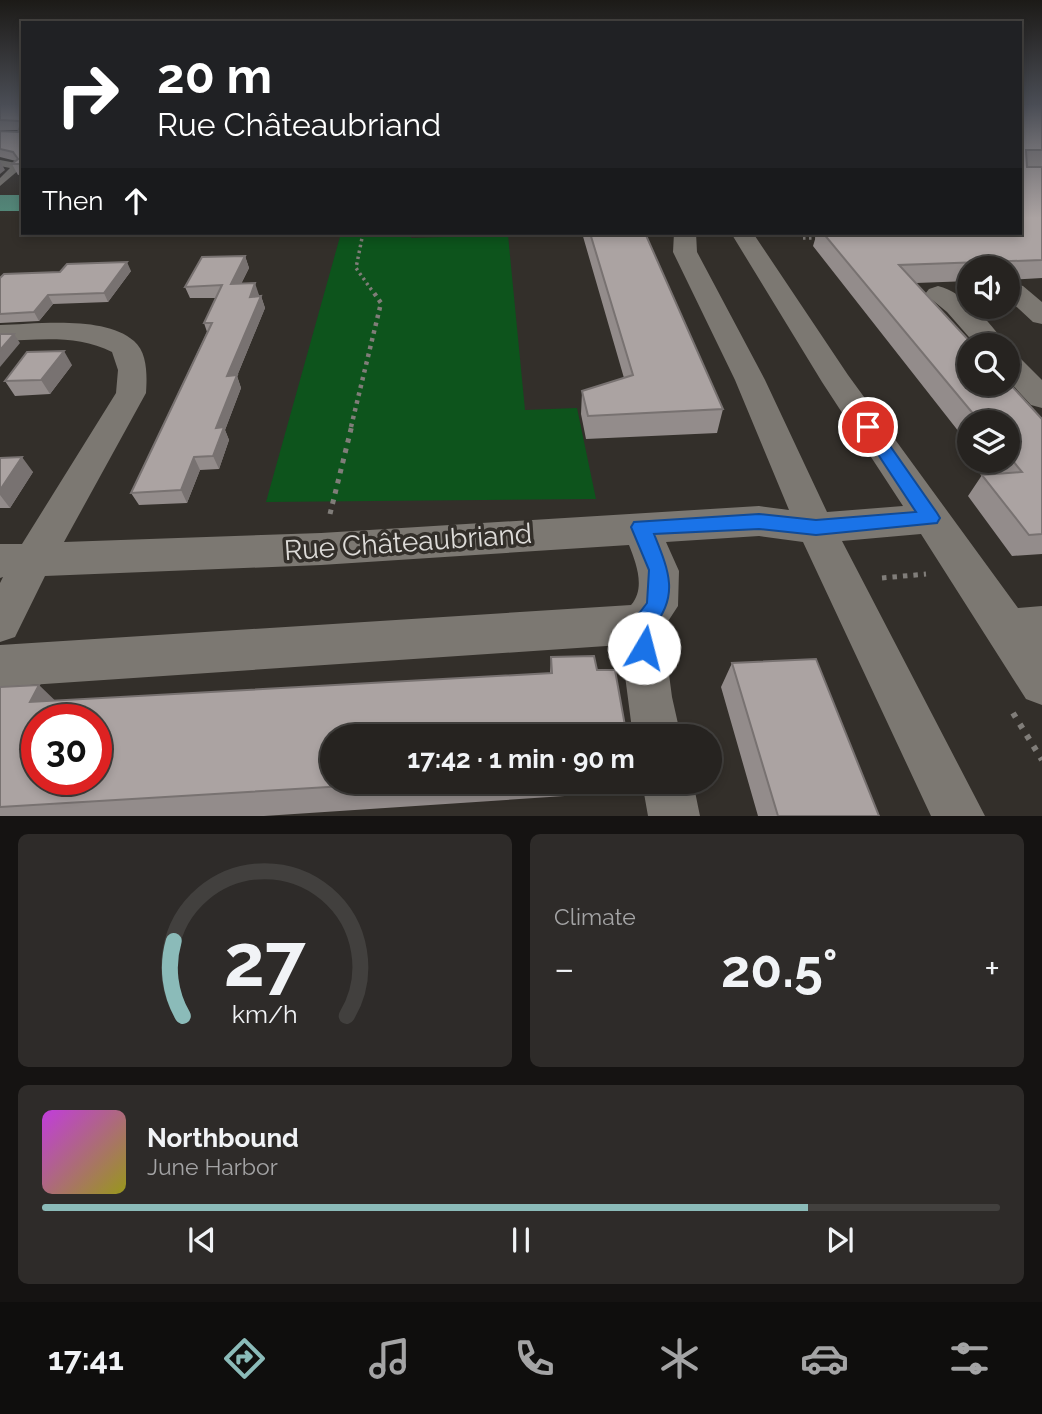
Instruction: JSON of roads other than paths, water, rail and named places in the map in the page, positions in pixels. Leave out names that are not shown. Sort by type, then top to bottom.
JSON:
[{"type":"main road","points":[[0,203],[21,203]]},
{"type":"street","points":[[685,235],[685,252],[750,380],[816,528],[959,816]]},
{"type":"street","points":[[743,235],[837,382],[930,518],[1025,627],[1042,683]]},
{"type":"street","points":[[1020,291],[1042,290]]},
{"type":"street","points":[[957,293],[939,294],[957,307]]},
{"type":"street","points":[[1020,299],[1042,316]]},
{"type":"street","points":[[968,319],[981,333]]},
{"type":"street","points":[[0,333],[61,331],[100,335],[124,347],[133,370],[131,393],[17,560],[0,623]]},
{"type":"street","points":[[1020,375],[1042,398]]},
{"type":"street","name":"Rue Châteaubriand","points":[[17,560],[321,549],[759,521],[816,528],[930,518]]},
{"type":"street","points":[[0,666],[641,624],[657,606],[659,570],[641,527]]},
{"type":"street","points":[[641,624],[654,724]]},
{"type":"street","points":[[669,794],[674,816]]},
{"type":"lane","points":[[0,163],[15,162],[15,169],[0,183]]}]
